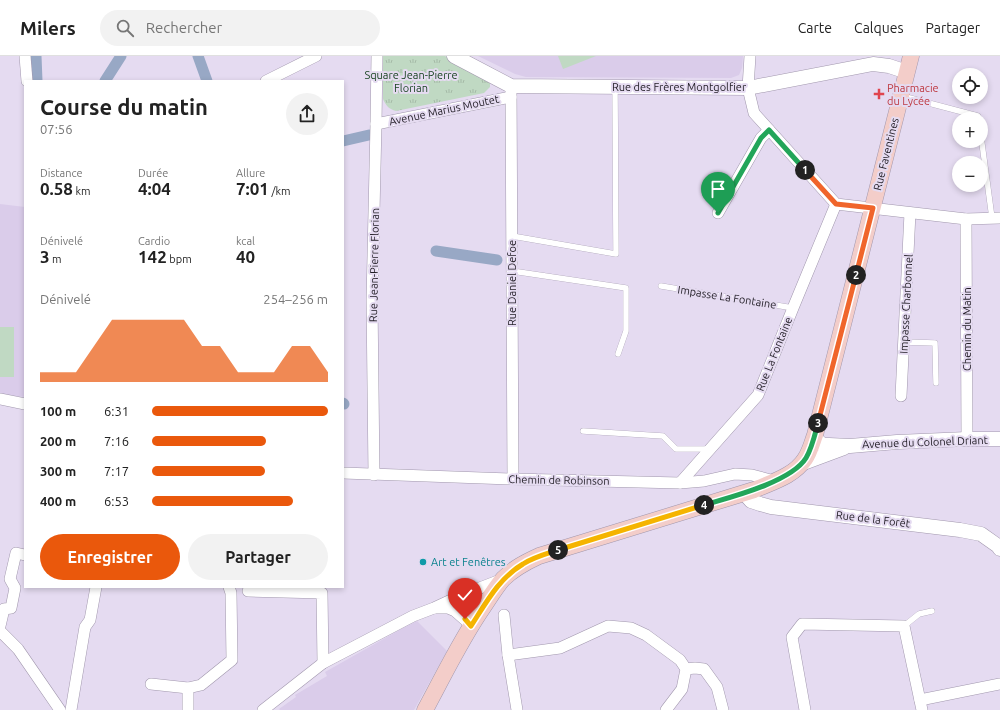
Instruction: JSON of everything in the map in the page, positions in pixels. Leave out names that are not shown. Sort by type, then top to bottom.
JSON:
[{"type":"main road","name":"Rue Faventines","points":[[425,710],[471,626],[495,590],[503,579],[524,563],[539,556],[744,493],[792,472],[806,458],[815,435],[911,56]]},
{"type":"street","points":[[25,56],[27,80]]},
{"type":"street","points":[[268,80],[316,56]]},
{"type":"street","name":"Rue Jean-Pierre Florian","points":[[374,475],[372,300],[377,56]]},
{"type":"street","name":"Rue des Frères Montgolfier","points":[[454,56],[511,91],[615,87],[748,88],[873,64],[889,66],[907,72]]},
{"type":"street","points":[[750,56],[748,88],[754,113],[836,204],[966,219],[996,218]]},
{"type":"street","name":"Avenue Marius Moutet","points":[[376,124],[511,91]]},
{"type":"street","name":"Rue Daniel Defoe","points":[[511,91],[513,479]]},
{"type":"street","points":[[718,213],[761,138],[769,130]]},
{"type":"street","name":"Rue La Fontaine","points":[[680,482],[758,395],[836,204]]},
{"type":"street","name":"Impasse Charbonnel","points":[[901,396],[910,213]]},
{"type":"street","name":"Chemin du Matin","points":[[966,219],[967,439]]},
{"type":"street","points":[[0,399],[24,404]]},
{"type":"street","name":"Avenue du Colonel Driant","points":[[815,435],[818,441],[823,445],[850,446],[897,442],[1000,439]]},
{"type":"street","name":"Avenue du Colonel Driant","points":[[801,464],[850,446]]},
{"type":"street","name":"Chemin de Robinson","points":[[344,473],[513,479],[680,482],[704,482],[735,474],[752,475],[774,481]]},
{"type":"street","name":"Rue de la Forêt","points":[[744,493],[751,501],[771,507],[960,530],[981,534],[1000,549]]},
{"type":"street","points":[[0,626],[4,609],[11,608],[15,588],[10,579],[16,553],[24,555]]},
{"type":"street","points":[[263,710],[323,663],[413,616],[503,579]]},
{"type":"street","points":[[71,710],[85,627],[90,620],[96,588]]},
{"type":"street","points":[[151,684],[188,688],[201,685],[232,660],[231,593],[229,588]]},
{"type":"street","points":[[248,591],[322,593],[323,663]]},
{"type":"street","points":[[434,608],[448,608],[455,611],[471,626]]},
{"type":"street","points":[[504,615],[508,655],[517,710]]},
{"type":"street","points":[[805,710],[792,637],[802,624],[904,626],[921,705],[1000,684]]},
{"type":"street","points":[[508,655],[560,648],[608,626],[630,628],[646,635],[680,660],[686,669],[682,689],[666,710]]},
{"type":"street","points":[[0,631],[18,649],[60,710]]},
{"type":"street","points":[[686,669],[704,669],[717,687],[723,710]]},
{"type":"street","points":[[188,688],[188,710]]},
{"type":"lane","points":[[512,236],[616,254],[615,87]]},
{"type":"lane","points":[[901,96],[963,112]]},
{"type":"lane","points":[[983,148],[996,218]]},
{"type":"lane","points":[[512,271],[626,288],[626,331],[618,354]]},
{"type":"lane","name":"Impasse La Fontaine","points":[[661,286],[793,308]]},
{"type":"lane","points":[[904,342],[935,344],[936,383]]},
{"type":"lane","points":[[583,431],[663,436],[676,449],[710,449]]},
{"type":"lane","points":[[904,626],[919,614],[932,611]]},
{"type":"shaded area","points":[[478,56],[743,56],[742,68],[739,75],[731,78],[526,77],[515,74]]},
{"type":"shaded area","points":[[0,204],[24,207],[24,397],[0,394]]},
{"type":"shaded area","points":[[417,621],[447,651],[414,710],[279,709],[296,697],[295,695],[327,676],[325,672]]},
{"type":"green space","name":"Square Jean-Pierre Florian","points":[[383,56],[445,56],[488,79],[490,82],[490,87],[484,93],[396,111],[388,107],[383,99]]},
{"type":"green space","points":[[558,56],[596,56],[563,69]]},
{"type":"green space","points":[[0,327],[14,327],[14,377],[0,377]]},
{"type":"waterway","points":[[36,56],[37,80]]},
{"type":"waterway","points":[[106,80],[121,56]]},
{"type":"waterway","points":[[198,56],[207,80]]},
{"type":"waterway","points":[[344,141],[369,135]]},
{"type":"waterway","points":[[436,251],[497,260]]},
{"type":"place","name":"Pharmacie du Lycée","points":[[879,94]]},
{"type":"place","name":"Art et Fenêtres","points":[[423,562]]},
{"type":"route","points":[[465,619],[471,626],[503,579],[524,563],[539,556],[754,490],[792,472],[799,467],[806,458],[815,435],[873,208],[836,204],[769,130],[761,138],[718,213]]}]
